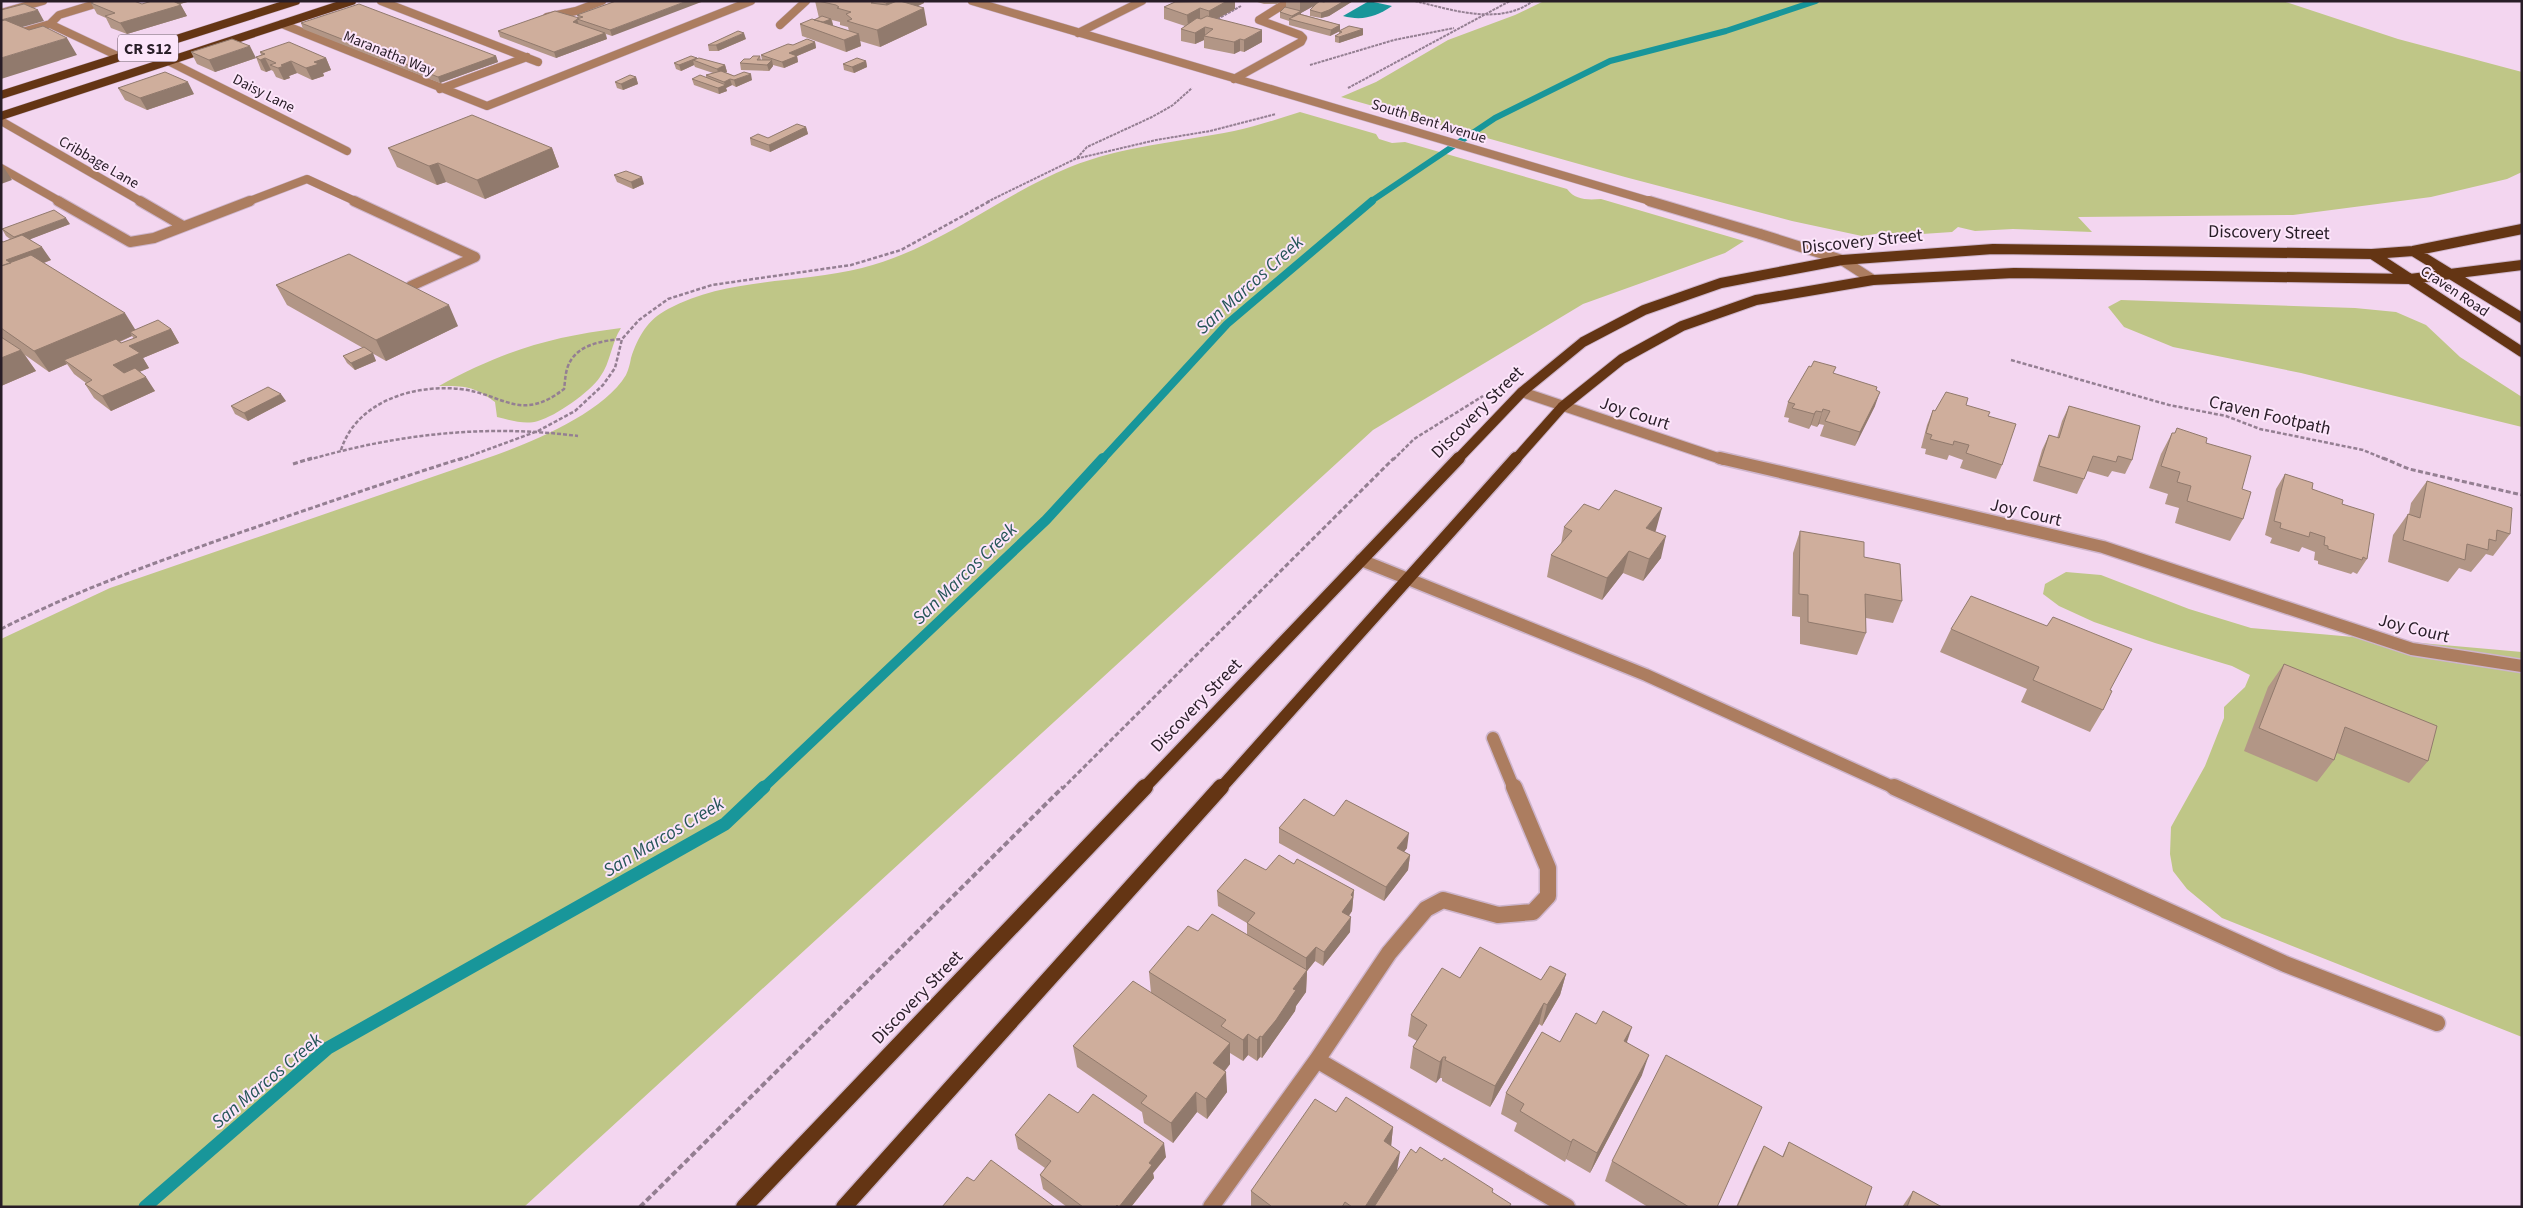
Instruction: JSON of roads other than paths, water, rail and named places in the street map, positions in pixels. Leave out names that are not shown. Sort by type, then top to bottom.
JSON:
[{"type":"main road","name":"CR S12","points":[[1,116],[352,1]]},
{"type":"main road","name":"CR S12","points":[[1,95],[292,2]]},
{"type":"main road","name":"Discovery Street","points":[[744,1207],[1522,392],[1583,342],[1644,310],[1721,283],[1842,260],[1993,249],[2132,249],[2372,254],[2413,251],[2522,229]]},
{"type":"main road","name":"Craven Road","points":[[2413,251],[2522,318]]},
{"type":"main road","name":"Craven Road","points":[[2372,254],[2522,352]]},
{"type":"main road","points":[[844,1207],[1562,407],[1622,359],[1682,326],[1756,300],[1873,280],[2014,274],[2410,279],[2522,265]]},
{"type":"street","points":[[1,13],[43,1]]},
{"type":"street","points":[[1,38],[50,24],[59,15],[105,1]]},
{"type":"street","points":[[381,1],[538,62]]},
{"type":"street","points":[[537,19],[576,11],[602,1]]},
{"type":"street","name":"Maranatha Way","points":[[282,24],[440,89],[487,106],[751,1]]},
{"type":"street","points":[[780,25],[806,1]]},
{"type":"street","name":"South Bent Avenue","points":[[972,1],[1760,234],[1842,260],[1873,280]]},
{"type":"street","points":[[1078,33],[1142,1]]},
{"type":"street","points":[[1234,79],[1301,42],[1303,38],[1300,35],[1259,20],[1289,1]]},
{"type":"street","points":[[50,24],[120,57]]},
{"type":"street","points":[[482,40],[492,36]]},
{"type":"street","points":[[440,89],[527,57]]},
{"type":"street","name":"Daisy Lane","points":[[168,61],[347,150]]},
{"type":"street","name":"Cribbage Lane","points":[[1,121],[183,226]]},
{"type":"street","points":[[1,168],[130,242],[154,238],[307,179],[476,257],[411,286]]},
{"type":"street","name":"Joy Court","points":[[1522,392],[1562,407],[1737,464],[2103,547],[2412,649],[2522,666]]},
{"type":"street","points":[[1361,560],[1646,675],[2277,960],[2437,1023]]},
{"type":"street","points":[[1211,1207],[1317,1060],[1389,953],[1426,909],[1443,900],[1498,915],[1533,912],[1548,896],[1548,868],[1493,738]]},
{"type":"street","points":[[1317,1060],[1567,1207]]},
{"type":"waterway","name":"San Marcos Creek","points":[[1370,202],[1495,118],[1610,61],[1726,31],[1816,1]]},
{"type":"waterway","name":"San Marcos Creek","points":[[1102,460],[1227,324],[1372,201]]},
{"type":"waterway","name":"San Marcos Creek","points":[[762,789],[1046,520],[1103,458]]},
{"type":"waterway","name":"San Marcos Creek","points":[[145,1207],[328,1048],[725,824],[764,787]]}]
